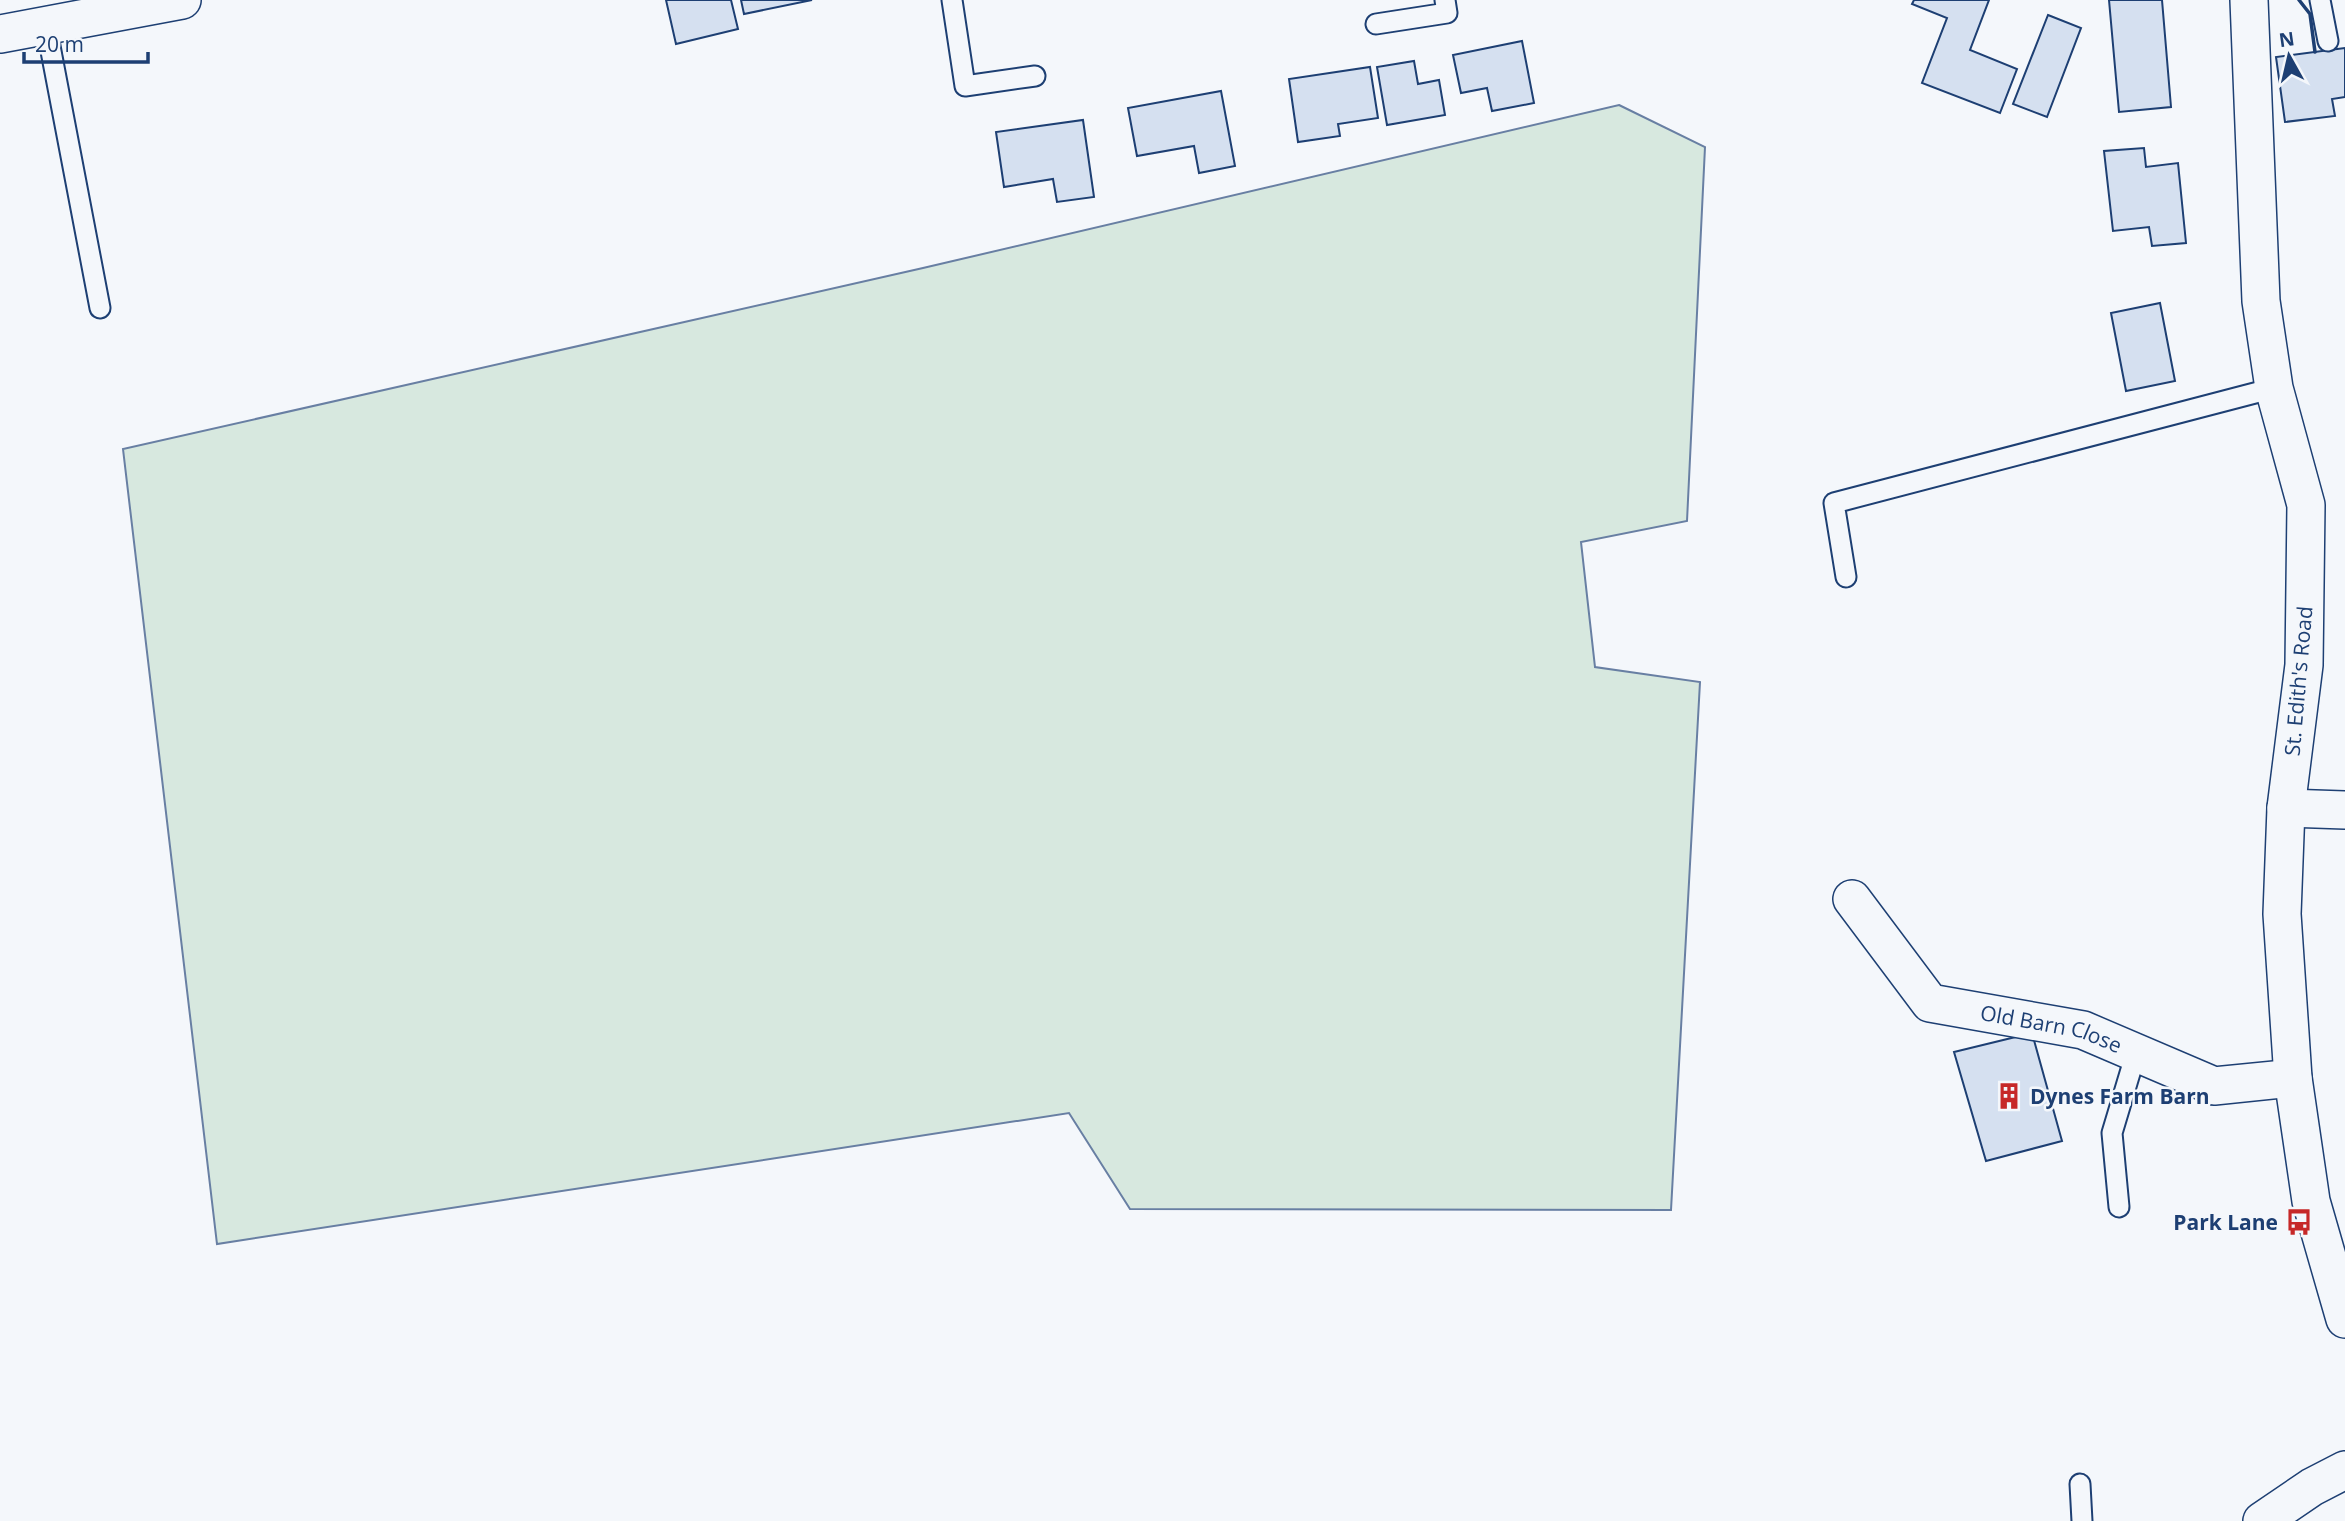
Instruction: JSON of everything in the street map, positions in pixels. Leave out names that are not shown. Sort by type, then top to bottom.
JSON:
[{"type":"street","points":[[0,34],[182,0]]},
{"type":"street","name":"St. Edith's Road","points":[[2249,0],[2262,300],[2274,388],[2306,505],[2304,665],[2286,808],[2283,914],[2292,1078],[2311,1201],[2345,1319]]},
{"type":"street","points":[[2286,808],[2345,810]]},
{"type":"street","name":"Old Barn Close","points":[[1852,899],[1930,1003],[2083,1030],[2214,1086],[2292,1078]]},
{"type":"street","points":[[2262,1521],[2312,1487],[2345,1470]]},
{"type":"lane","points":[[951,0],[965,86],[1035,76]]},
{"type":"lane","points":[[1376,23],[1447,13],[1446,0]]},
{"type":"lane","points":[[2320,0],[2328,41]]},
{"type":"lane","points":[[46,25],[100,308]]},
{"type":"lane","points":[[1846,577],[1834,503],[2274,388]]},
{"type":"lane","points":[[2119,1207],[2112,1133],[2136,1053]]},
{"type":"lane","points":[[2080,1484],[2082,1521]]},
{"type":"shaded area","points":[[1619,105],[1705,147],[1687,521],[1581,542],[1595,667],[1700,682],[1671,1210],[1130,1209],[1069,1113],[217,1244],[123,449],[923,268]]},
{"type":"building","points":[[666,0],[731,0],[738,29],[676,44]]},
{"type":"building","points":[[741,0],[812,0],[744,14]]},
{"type":"building","points":[[1914,0],[1989,0],[1970,50],[2017,69],[2000,113],[1922,83],[1947,18],[1912,4]]},
{"type":"building","points":[[2109,0],[2162,0],[2171,107],[2119,112]]},
{"type":"building","points":[[2048,15],[2081,28],[2047,117],[2013,104]]},
{"type":"building","points":[[1522,41],[1534,103],[1492,111],[1487,88],[1461,93],[1453,55]]},
{"type":"building","points":[[2345,48],[2345,97],[2332,99],[2335,116],[2285,122],[2276,57]]},
{"type":"building","points":[[1414,61],[1418,84],[1439,80],[1445,115],[1387,125],[1377,67]]},
{"type":"building","points":[[1370,67],[1378,118],[1338,124],[1340,136],[1298,142],[1289,79]]},
{"type":"building","points":[[1221,91],[1235,166],[1199,173],[1194,146],[1137,156],[1128,108]]},
{"type":"building","points":[[1083,120],[1094,197],[1057,202],[1053,179],[1004,187],[996,132]]},
{"type":"building","points":[[2144,148],[2146,167],[2178,163],[2186,243],[2152,246],[2149,227],[2113,231],[2104,151]]},
{"type":"building","points":[[2160,303],[2175,381],[2126,391],[2111,313]]},
{"type":"building","name":"Dynes Farm Barn","points":[[2032,1033],[2062,1141],[1986,1161],[1954,1052]]},
{"type":"wall","points":[[2299,0],[2310,14],[2315,52]]},
{"type":"place","name":"Dynes Farm Barn","points":[[2009,1096]]},
{"type":"place","name":"Park Lane","points":[[2299,1222]]}]
